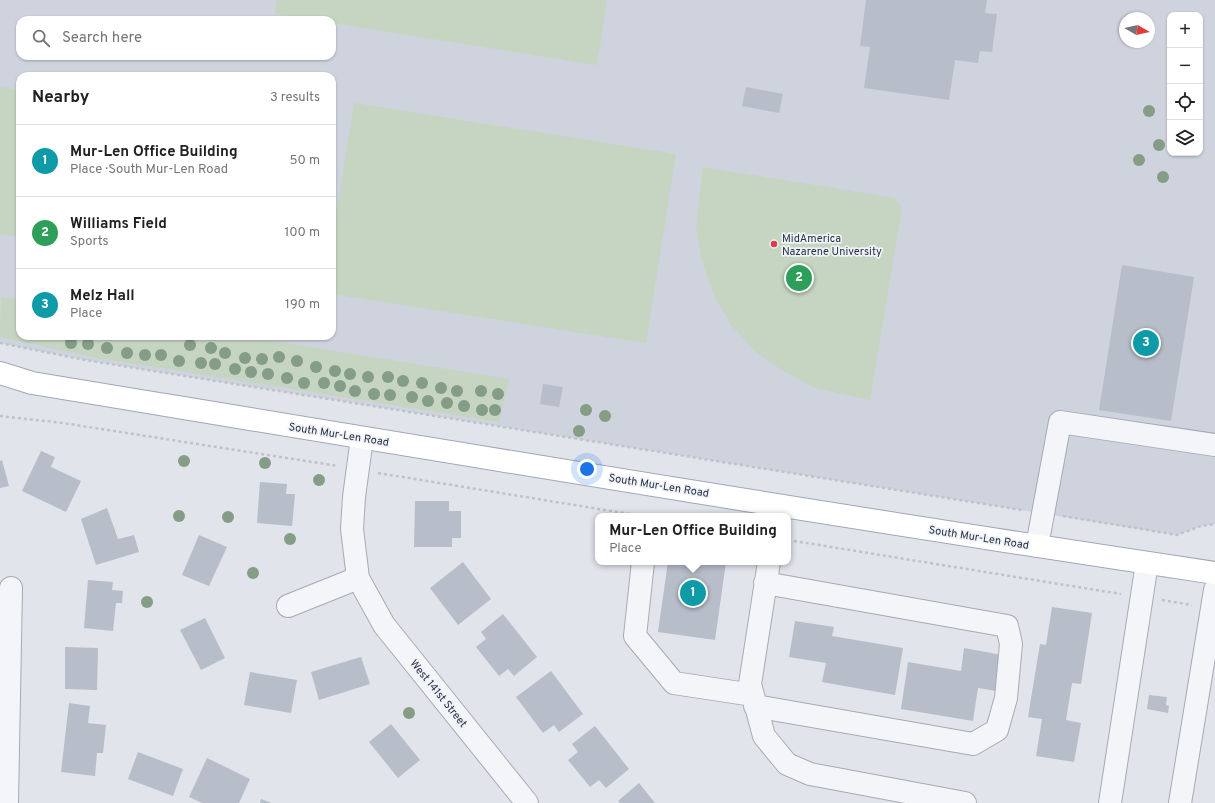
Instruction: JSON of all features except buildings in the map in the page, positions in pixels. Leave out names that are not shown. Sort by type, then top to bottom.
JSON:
[{"type":"main road","name":"South Mur-Len Road","points":[[0,373],[32,383],[362,438],[777,510],[1037,546],[1215,573]]},
{"type":"main road","name":"South Mur-Len Road","points":[[0,386],[32,383]]},
{"type":"street","points":[[1037,546],[1060,422],[1215,445]]},
{"type":"street","name":"West 141st Street","points":[[362,438],[354,496],[352,529],[358,578],[384,625],[527,803]]},
{"type":"street","points":[[1110,803],[1147,563]]},
{"type":"street","points":[[643,565],[635,636],[674,683],[973,744],[997,730],[1006,698],[1011,644],[1007,626],[765,583]]},
{"type":"street","points":[[768,565],[750,684],[764,736],[787,764],[810,774],[965,803]]},
{"type":"street","points":[[288,606],[358,578]]},
{"type":"street","points":[[7,803],[11,588]]},
{"type":"street","points":[[1180,803],[1214,599]]},
{"type":"path","points":[[0,343],[85,360],[1177,535],[1201,526],[1215,524]]},
{"type":"path","points":[[0,416],[63,422],[623,513]]},
{"type":"path","points":[[791,540],[1142,597],[1214,599]]},
{"type":"shaded area","name":"MidAmerica Nazarene University","points":[[0,0],[1215,0],[1215,524],[1201,526],[1177,535],[85,360],[0,343]]},
{"type":"green space","points":[[277,0],[607,0],[597,65],[336,24],[336,16],[288,16],[275,14]]},
{"type":"green space","points":[[0,87],[16,89],[16,236],[0,234]]},
{"type":"green space","points":[[354,103],[676,154],[646,343],[336,295],[336,215]]},
{"type":"green space","points":[[703,167],[895,198],[902,208],[870,400],[815,388],[783,371],[758,354],[731,325],[714,296],[702,261],[696,227]]},
{"type":"green space","points":[[1,297],[16,299],[16,340],[267,340],[509,379],[499,422],[92,357],[0,337]]},
{"type":"place","name":"MidAmerica Nazarene University","points":[[774,244]]},
{"type":"place","name":"Williams Field","points":[[799,278]]},
{"type":"place","name":"Melz Hall","points":[[1146,343]]},
{"type":"place","name":"Mur-Len Office Building","points":[[693,593]]}]
